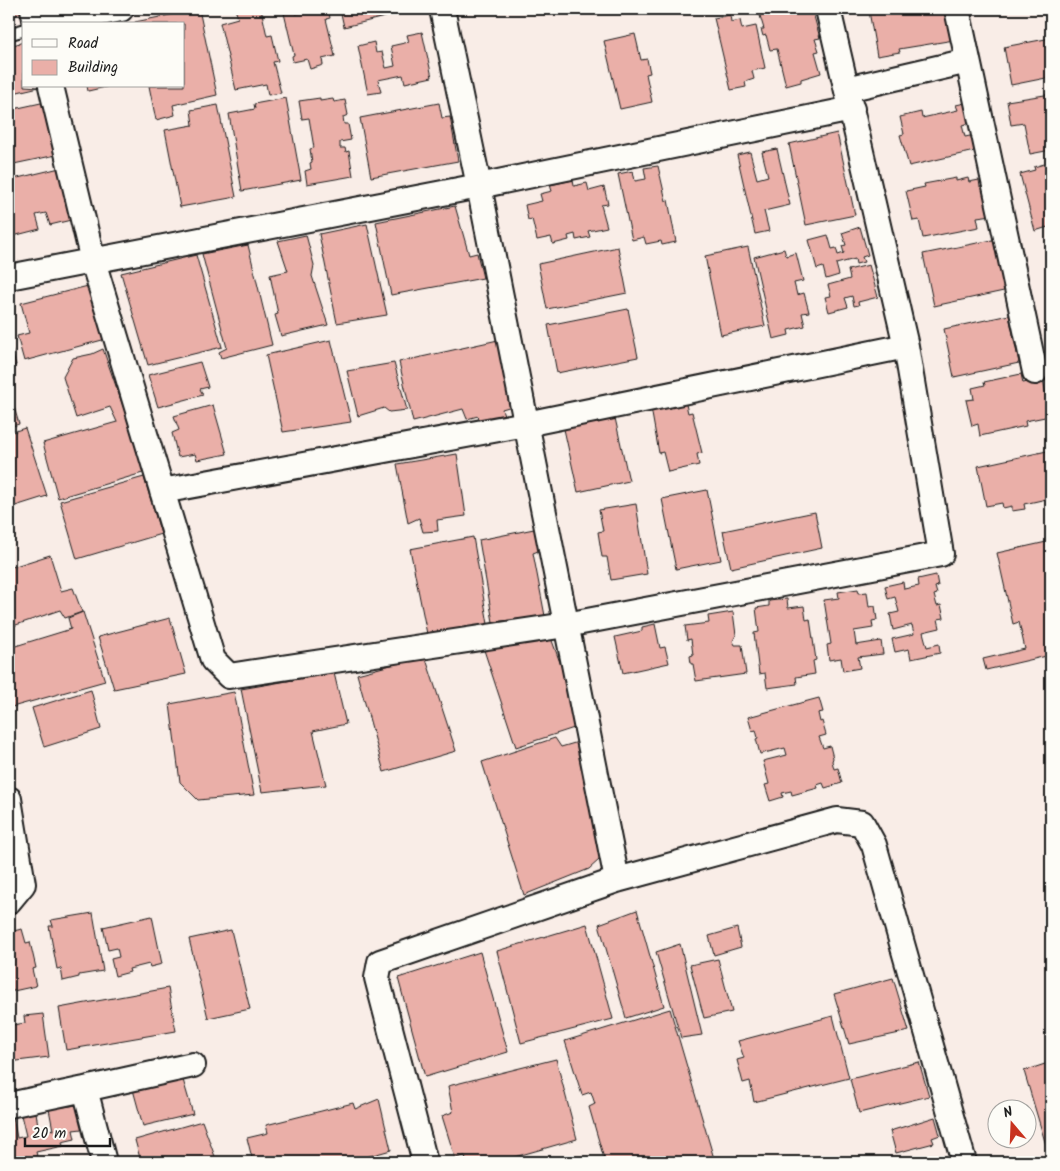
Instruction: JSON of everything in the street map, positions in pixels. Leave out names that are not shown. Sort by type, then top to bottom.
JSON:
[{"type":"street","points":[[33,9],[36,22]]},
{"type":"street","points":[[57,22],[122,9]]},
{"type":"street","points":[[442,9],[617,880]]},
{"type":"street","points":[[51,88],[93,261],[162,491],[213,660],[228,676],[566,625],[941,554],[906,346],[828,9]]},
{"type":"street","points":[[957,9],[1035,372]]},
{"type":"street","points":[[9,277],[479,186],[850,99],[968,61]]},
{"type":"street","points":[[162,491],[526,424],[906,346]]},
{"type":"street","points":[[9,799],[23,884],[9,901]]},
{"type":"street","points":[[425,1162],[377,978],[380,962],[617,880],[837,820],[862,823],[874,845],[964,1162]]},
{"type":"street","points":[[9,1105],[193,1065]]},
{"type":"street","points":[[85,1089],[104,1162]]},
{"type":"lane","points":[[9,34],[22,31]]},
{"type":"building","points":[[9,9],[25,9],[26,12],[9,17]]},
{"type":"building","points":[[199,9],[217,95],[173,105],[175,115],[156,120],[149,88],[185,88],[185,22],[135,22]]},
{"type":"building","points":[[235,9],[261,9],[267,36],[272,35],[278,61],[273,62],[281,93],[268,95],[266,84],[236,90],[220,23],[238,18]]},
{"type":"building","points":[[283,9],[295,9],[296,14],[313,9],[328,9],[330,18],[326,19],[335,56],[322,59],[323,65],[310,69],[307,59],[293,62],[292,56],[294,55]]},
{"type":"building","points":[[340,9],[377,10],[417,9],[344,27]]},
{"type":"building","points":[[758,9],[812,9],[820,38],[815,39],[819,51],[815,52],[821,73],[786,86],[777,49],[770,50],[766,35],[763,36],[761,29],[764,29]]},
{"type":"building","points":[[883,9],[949,9],[954,40],[899,49],[900,52],[877,56],[869,11]]},
{"type":"building","points":[[730,15],[731,22],[740,20],[742,29],[756,26],[765,68],[752,71],[754,79],[745,82],[746,87],[731,90],[714,18]]},
{"type":"building","points":[[422,32],[432,77],[405,83],[403,75],[378,80],[381,92],[368,94],[358,46],[374,42],[376,53],[382,52],[386,68],[395,66],[391,46],[409,42],[407,35]]},
{"type":"building","points":[[635,34],[641,60],[647,59],[650,73],[646,74],[652,102],[620,109],[604,41]]},
{"type":"building","points":[[1051,38],[1051,77],[1011,85],[1004,47]]},
{"type":"building","points":[[22,43],[22,88],[35,88],[9,94],[9,46]]},
{"type":"building","points":[[87,88],[101,88],[88,91]]},
{"type":"building","points":[[1051,94],[1051,150],[1030,154],[1024,123],[1011,125],[1007,101]]},
{"type":"building","points":[[286,98],[301,180],[242,191],[229,114],[255,109],[254,104]]},
{"type":"building","points":[[320,98],[320,101],[333,99],[334,102],[345,100],[348,115],[343,117],[344,124],[348,124],[351,140],[340,142],[340,148],[345,148],[346,152],[349,151],[353,176],[307,184],[305,171],[311,169],[310,149],[314,148],[309,118],[302,119],[299,101]]},
{"type":"building","points":[[50,101],[61,154],[9,165],[9,110]]},
{"type":"building","points":[[974,101],[978,121],[962,125],[965,137],[980,134],[983,149],[909,166],[900,135],[904,134],[900,117],[921,112],[922,118],[958,110],[956,105]]},
{"type":"building","points":[[439,103],[442,118],[450,117],[458,161],[371,177],[360,118]]},
{"type":"building","points":[[218,105],[236,197],[180,207],[165,130],[193,125],[191,110]]},
{"type":"building","points":[[837,133],[855,215],[806,225],[789,144]]},
{"type":"building","points":[[777,149],[790,205],[764,211],[769,231],[755,234],[737,155],[750,152],[757,179],[768,176],[762,152]]},
{"type":"building","points":[[1051,162],[1051,226],[1035,231],[1020,174],[1035,170],[1034,167]]},
{"type":"building","points":[[658,166],[666,201],[668,200],[676,242],[662,245],[661,241],[646,244],[644,237],[632,240],[618,174],[633,171],[635,181],[646,179],[644,168]]},
{"type":"building","points":[[60,168],[73,210],[69,211],[71,220],[50,225],[46,213],[36,215],[40,229],[9,237],[9,180]]},
{"type":"building","points":[[956,178],[956,181],[968,178],[969,182],[979,180],[980,187],[987,185],[992,215],[977,217],[979,227],[923,238],[919,220],[913,221],[906,191],[925,187],[924,184]]},
{"type":"building","points":[[573,180],[574,186],[587,183],[589,191],[604,187],[608,204],[601,205],[607,227],[588,231],[590,237],[576,240],[575,234],[568,236],[569,240],[553,244],[551,237],[537,240],[532,219],[528,220],[525,205],[542,201],[540,194],[552,191],[550,185]]},
{"type":"building","points":[[455,206],[469,255],[477,253],[483,278],[391,295],[376,222]]},
{"type":"building","points":[[367,224],[387,315],[337,323],[319,234]]},
{"type":"building","points":[[860,227],[868,255],[862,257],[864,262],[856,264],[855,259],[836,264],[839,275],[826,279],[823,267],[817,269],[809,240],[828,235],[832,249],[836,248],[838,255],[844,253],[842,246],[846,245],[842,233]]},
{"type":"building","points":[[306,235],[314,265],[312,276],[328,325],[281,336],[275,315],[278,314],[270,275],[288,271],[278,241]]},
{"type":"building","points":[[1002,238],[1013,289],[934,306],[923,254]]},
{"type":"building","points":[[248,245],[272,345],[221,358],[219,352],[227,348],[202,254]]},
{"type":"building","points":[[618,247],[627,293],[547,309],[538,264]]},
{"type":"building","points":[[748,247],[765,326],[721,335],[705,256]]},
{"type":"building","points":[[784,249],[786,256],[796,253],[803,281],[794,283],[797,295],[804,293],[809,312],[802,313],[805,326],[788,330],[789,335],[773,339],[754,257]]},
{"type":"building","points":[[196,255],[222,347],[148,365],[121,273]]},
{"type":"building","points":[[869,265],[878,297],[858,302],[859,305],[854,306],[852,296],[845,298],[848,307],[829,312],[825,297],[831,296],[828,285],[850,279],[848,270]]},
{"type":"building","points":[[92,285],[106,339],[24,361],[17,336],[29,333],[21,303]]},
{"type":"building","points":[[628,309],[638,357],[557,373],[548,325]]},
{"type":"building","points":[[1009,315],[1019,363],[954,377],[944,329]]},
{"type":"building","points":[[331,340],[351,422],[283,432],[266,355]]},
{"type":"building","points":[[498,340],[512,406],[502,409],[504,415],[480,422],[478,416],[467,419],[463,409],[413,422],[399,362]]},
{"type":"building","points":[[9,341],[16,365],[9,368]]},
{"type":"building","points":[[103,349],[146,472],[58,498],[43,443],[117,422],[110,407],[76,418],[63,377],[73,358],[92,354]]},
{"type":"building","points":[[200,362],[208,387],[200,389],[203,395],[158,407],[148,375]]},
{"type":"building","points":[[394,363],[407,410],[389,412],[384,408],[358,416],[347,371]]},
{"type":"building","points":[[1021,374],[1023,383],[1043,379],[1050,416],[1025,421],[1026,426],[980,436],[978,424],[972,426],[966,400],[974,399],[972,388],[985,385],[984,382]]},
{"type":"building","points":[[9,390],[19,424],[9,427]]},
{"type":"building","points":[[685,400],[688,413],[692,412],[702,453],[697,454],[699,465],[668,472],[663,452],[659,453],[651,408]]},
{"type":"building","points":[[213,405],[227,454],[197,460],[195,454],[178,457],[172,433],[179,430],[174,416]]},
{"type":"building","points":[[615,418],[629,481],[578,492],[564,429]]},
{"type":"building","points":[[25,428],[47,496],[9,508],[9,433]]},
{"type":"building","points":[[1047,451],[1051,472],[1051,498],[1024,504],[1025,509],[1012,511],[1012,506],[1003,508],[1002,503],[986,506],[978,466]]},
{"type":"building","points":[[457,454],[466,516],[437,520],[438,531],[423,532],[419,518],[408,523],[397,464]]},
{"type":"building","points":[[144,477],[161,534],[77,559],[60,501]]},
{"type":"building","points":[[707,490],[721,560],[676,569],[662,499]]},
{"type":"building","points":[[636,504],[647,574],[611,580],[607,557],[602,557],[598,532],[603,531],[599,510]]},
{"type":"building","points":[[815,512],[822,548],[731,568],[723,531]]},
{"type":"building","points":[[539,528],[543,549],[533,553],[545,616],[493,622],[479,540]]},
{"type":"building","points":[[473,537],[489,630],[428,639],[410,549]]},
{"type":"building","points":[[1051,541],[1051,655],[986,670],[983,659],[1025,649],[1019,622],[1013,624],[997,553]]},
{"type":"building","points":[[50,555],[61,591],[73,588],[82,612],[65,618],[60,610],[10,627],[9,568]]},
{"type":"building","points":[[936,575],[938,586],[935,587],[937,594],[934,595],[937,606],[941,605],[944,618],[938,619],[940,628],[923,632],[927,647],[939,644],[940,653],[911,659],[909,649],[895,652],[892,639],[914,634],[912,625],[893,630],[890,614],[899,612],[895,597],[888,599],[885,586],[903,582],[904,589],[919,586],[918,579]]},
{"type":"building","points":[[858,589],[859,593],[867,592],[869,607],[875,606],[877,620],[872,621],[873,628],[854,631],[856,645],[881,641],[883,654],[858,657],[860,668],[843,671],[841,658],[829,660],[827,645],[831,644],[824,600],[839,598],[838,592]]},
{"type":"building","points":[[787,599],[788,608],[804,606],[806,620],[810,619],[816,660],[813,661],[815,674],[796,677],[797,684],[767,688],[765,673],[759,674],[754,633],[759,632],[756,608],[769,606],[769,601]]},
{"type":"building","points":[[83,612],[105,681],[12,707],[9,695],[9,686],[12,685],[9,677],[9,648],[71,629],[68,618]]},
{"type":"building","points":[[733,612],[736,635],[733,641],[735,645],[742,645],[746,674],[696,681],[690,656],[693,655],[691,639],[687,640],[685,626],[709,623],[708,616]]},
{"type":"building","points":[[170,618],[186,674],[114,689],[98,637]]},
{"type":"building","points":[[655,624],[660,648],[665,647],[669,663],[623,673],[615,637],[642,631],[642,627]]},
{"type":"building","points":[[551,638],[573,698],[577,720],[574,728],[516,747],[484,650]]},
{"type":"building","points":[[425,656],[456,751],[384,772],[357,674]]},
{"type":"building","points":[[334,673],[346,724],[313,731],[326,785],[262,792],[241,689]]},
{"type":"building","points":[[91,690],[101,729],[44,747],[32,708]]},
{"type":"building","points":[[234,692],[254,795],[198,800],[180,782],[170,704]]},
{"type":"building","points":[[819,698],[823,712],[818,713],[826,735],[819,737],[823,748],[830,746],[834,769],[838,768],[842,783],[825,788],[823,783],[817,785],[818,788],[792,795],[791,791],[782,793],[783,797],[770,801],[765,785],[769,784],[763,761],[787,755],[785,748],[760,754],[756,730],[752,731],[748,717]]},
{"type":"building","points":[[555,738],[561,747],[585,740],[602,846],[599,860],[589,869],[524,895],[482,762]]},
{"type":"building","points":[[637,910],[664,1006],[626,1018],[599,924]]},
{"type":"building","points":[[93,913],[103,971],[79,975],[79,977],[63,981],[61,968],[57,969],[49,926],[53,926],[51,920]]},
{"type":"building","points":[[152,916],[162,964],[150,967],[149,964],[129,969],[130,972],[115,976],[111,959],[119,957],[117,948],[108,950],[103,927]]},
{"type":"building","points":[[587,924],[613,1019],[521,1043],[497,951]]},
{"type":"building","points":[[737,928],[741,947],[714,955],[709,936]]},
{"type":"building","points":[[22,929],[26,943],[30,942],[36,968],[32,969],[36,986],[9,992],[9,932]]},
{"type":"building","points":[[231,930],[250,1009],[208,1018],[189,939]]},
{"type":"building","points":[[680,944],[702,1035],[681,1038],[656,952]]},
{"type":"building","points":[[480,952],[508,1052],[425,1077],[398,978]]},
{"type":"building","points":[[718,959],[732,1012],[704,1018],[690,965]]},
{"type":"building","points":[[893,978],[909,1031],[849,1044],[834,994]]},
{"type":"building","points":[[168,988],[176,1031],[66,1050],[59,1008]]},
{"type":"building","points":[[670,1009],[715,1162],[605,1162],[589,1107],[595,1104],[591,1092],[582,1095],[565,1041]]},
{"type":"building","points":[[43,1014],[49,1057],[9,1062],[9,1018],[12,1018],[13,1025],[25,1023],[24,1016]]},
{"type":"building","points":[[833,1016],[849,1078],[754,1102],[750,1081],[743,1083],[737,1060],[744,1058],[738,1041]]},
{"type":"building","points":[[556,1059],[577,1139],[497,1162],[467,1162],[465,1156],[455,1158],[442,1116],[453,1112],[448,1086]]},
{"type":"building","points":[[919,1062],[929,1096],[859,1113],[850,1079]]},
{"type":"building","points":[[1051,1062],[1051,1162],[1038,1118],[1038,1098],[1032,1098],[1024,1071]]},
{"type":"building","points":[[181,1073],[193,1114],[143,1126],[132,1086]]},
{"type":"building","points":[[379,1099],[391,1150],[366,1157],[366,1162],[253,1162],[247,1138],[268,1133],[266,1125],[353,1103],[355,1109]]},
{"type":"building","points":[[84,1104],[90,1128],[73,1130],[75,1139],[62,1142],[63,1146],[36,1152],[37,1156],[9,1161],[9,1118],[13,1117],[17,1138],[26,1136],[21,1115],[36,1112],[38,1126],[53,1130],[49,1109]]},
{"type":"building","points":[[935,1117],[940,1135],[932,1138],[934,1143],[896,1153],[890,1131]]},
{"type":"building","points":[[202,1121],[217,1162],[141,1162],[135,1140]]}]
